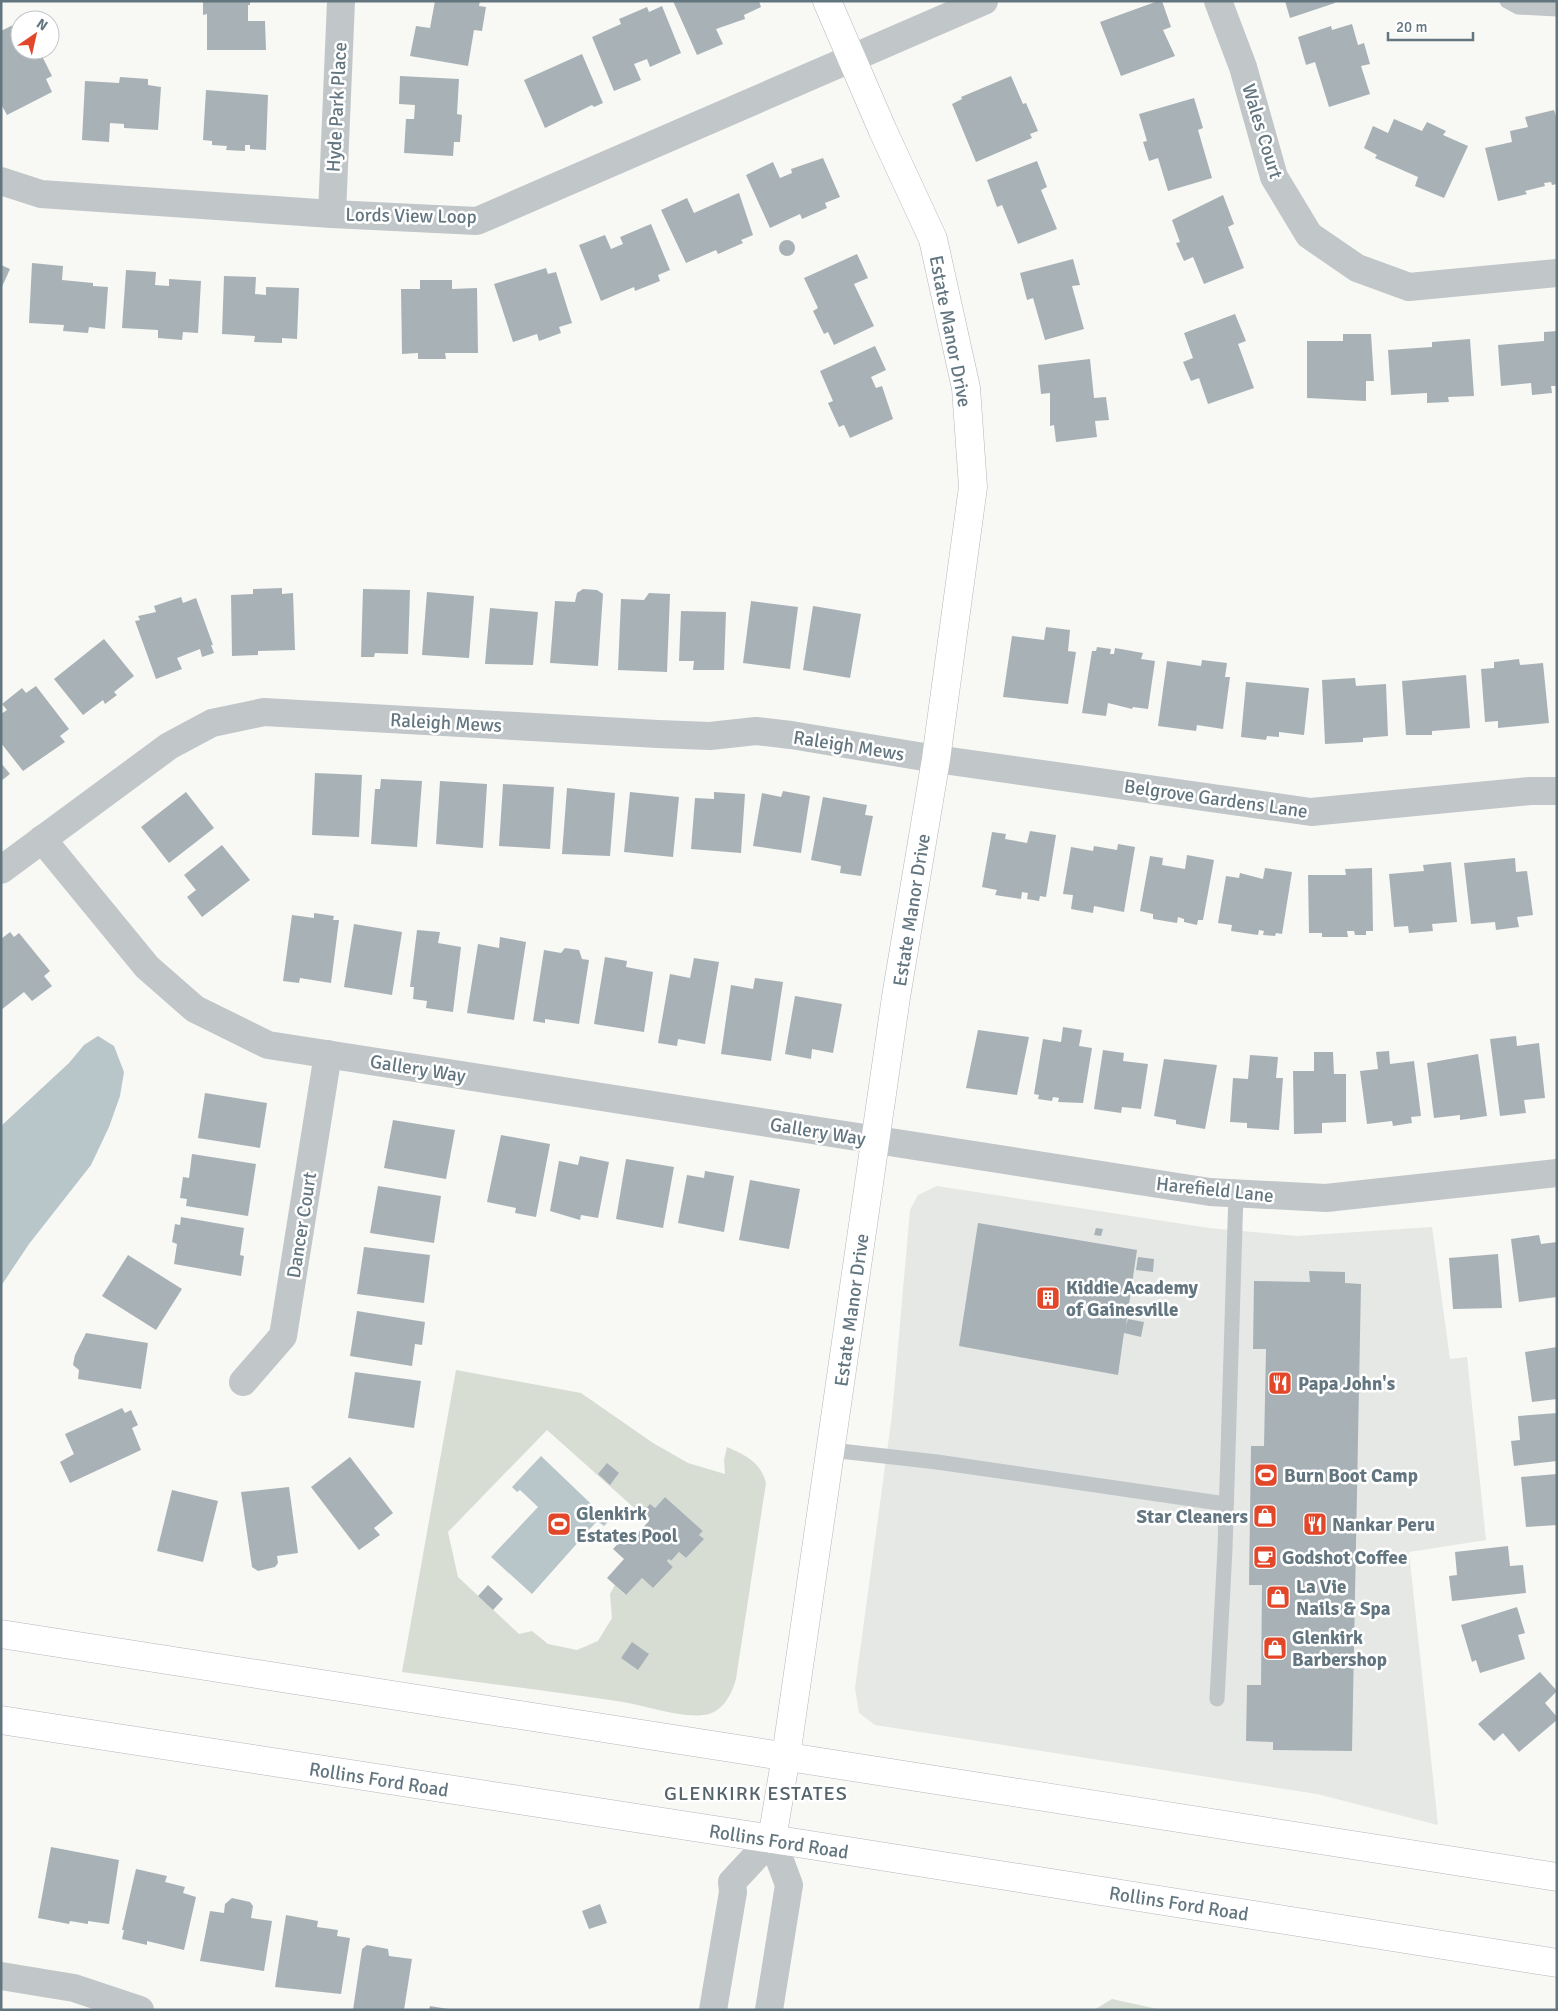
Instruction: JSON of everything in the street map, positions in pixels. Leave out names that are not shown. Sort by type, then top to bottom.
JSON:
[{"type":"main road","name":"Estate Manor Drive","points":[[772,1839],[786,1756],[896,997],[936,759],[973,487],[966,388],[933,239],[827,1]]},
{"type":"main road","points":[[1,1634],[1557,1877]]},
{"type":"main road","name":"Rollins Ford Road","points":[[1,1720],[1557,1963]]},
{"type":"street","name":"Hyde Park Place","points":[[332,214],[341,1]]},
{"type":"street","name":"Lords View Loop","points":[[1,181],[40,194],[332,214],[477,221],[852,60],[984,1]]},
{"type":"street","name":"Wales Court","points":[[1218,1],[1243,68],[1274,177],[1309,235],[1357,268],[1409,287],[1557,273]]},
{"type":"street","name":"Raleigh Mews","points":[[1,870],[169,746],[212,723],[264,712],[710,736],[756,731],[936,759]]},
{"type":"street","name":"Belgrove Gardens Lane","points":[[936,759],[1311,812],[1557,790]]},
{"type":"street","name":"Gallery Way","points":[[42,839],[147,967],[194,1009],[268,1045],[876,1140]]},
{"type":"street","name":"Dancer Court","points":[[243,1382],[283,1336],[328,1054]]},
{"type":"street","name":"Harefield Lane","points":[[876,1140],[1210,1192],[1326,1198],[1557,1173]]},
{"type":"street","points":[[713,2010],[733,1892],[732,1882],[772,1839]]},
{"type":"street","name":"Estate Manor Drive","points":[[769,2010],[788,1885],[772,1839]]},
{"type":"street","points":[[1,1976],[74,1988],[140,2010]]},
{"type":"lane","points":[[1507,1],[1518,7],[1557,9]]},
{"type":"lane","points":[[1217,1699],[1226,1504],[1236,1193]]},
{"type":"lane","points":[[831,1450],[937,1462],[1226,1504]]},
{"type":"shaded area","points":[[98,1036],[114,1046],[124,1072],[120,1096],[109,1127],[91,1165],[29,1244],[1,1286],[1,1126],[69,1063],[84,1045]]},
{"type":"shaded area","points":[[937,1186],[1209,1228],[1297,1236],[1432,1227],[1450,1359],[1467,1357],[1486,1540],[1409,1552],[1438,1825],[1317,1794],[875,1725],[859,1713],[855,1688],[892,1415],[910,1210],[918,1195]]},
{"type":"shaded area","points":[[456,1370],[581,1393],[653,1443],[688,1463],[725,1474],[724,1460],[727,1447],[746,1456],[756,1464],[764,1476],[766,1483],[736,1679],[727,1700],[714,1712],[700,1715],[678,1714],[623,1702],[402,1672]],"holes":[[[547,1430],[641,1514],[655,1508],[665,1497],[703,1531],[699,1535],[703,1539],[686,1558],[679,1552],[671,1561],[669,1559],[667,1561],[673,1567],[653,1588],[642,1578],[625,1595],[615,1585],[610,1594],[612,1618],[598,1641],[577,1650],[548,1644],[532,1631],[519,1634],[458,1577],[448,1532]]]},
{"type":"shaded area","name":"Glenkirk Estates Pool","points":[[541,1456],[609,1521],[604,1526],[597,1521],[532,1594],[491,1557],[538,1507],[520,1490],[517,1492],[512,1487]]},
{"type":"shaded area","points":[[1112,1999],[1162,2010],[1094,2010]]},
{"type":"building","points":[[203,1],[250,1],[250,5],[248,5],[248,21],[265,21],[266,50],[207,50],[207,14],[203,15]]},
{"type":"building","points":[[435,1],[480,1],[479,6],[486,7],[482,31],[474,30],[468,66],[410,56],[416,26],[430,28]]},
{"type":"building","points":[[673,1],[759,1],[761,7],[744,15],[745,19],[716,29],[723,44],[697,55]]},
{"type":"building","points":[[1162,1],[1171,27],[1163,30],[1175,56],[1121,76],[1100,22]]},
{"type":"building","points":[[1285,1],[1334,1],[1335,3],[1290,18]]},
{"type":"building","points":[[662,6],[681,53],[650,67],[647,59],[634,64],[641,80],[614,91],[592,37],[621,24],[619,19],[647,7],[649,12]]},
{"type":"building","points":[[1352,24],[1358,45],[1364,43],[1370,64],[1361,66],[1370,94],[1329,107],[1315,62],[1306,65],[1298,37],[1331,26],[1332,30]]},
{"type":"building","points":[[10,26],[10,60],[44,60],[52,76],[46,79],[52,92],[7,115],[1,104],[1,31]]},
{"type":"building","points":[[582,54],[603,103],[594,107],[592,105],[545,128],[524,80]]},
{"type":"building","points":[[400,76],[459,79],[457,114],[462,115],[460,142],[454,142],[453,156],[404,153],[406,119],[414,119],[415,105],[399,104]]},
{"type":"building","points":[[1011,76],[1023,104],[1026,103],[1038,131],[1030,134],[1032,138],[976,162],[952,104],[962,99],[961,97]]},
{"type":"building","points":[[120,77],[148,79],[148,85],[161,87],[158,130],[124,128],[124,124],[110,123],[109,142],[82,140],[85,81],[119,83]]},
{"type":"building","points":[[206,90],[268,95],[266,150],[250,149],[250,145],[245,145],[245,151],[226,150],[227,146],[212,145],[212,141],[203,140]]},
{"type":"building","points":[[1194,98],[1203,128],[1198,130],[1212,178],[1168,191],[1158,158],[1149,161],[1143,142],[1147,141],[1139,114]]},
{"type":"building","points":[[1554,110],[1557,120],[1557,184],[1552,185],[1551,182],[1544,183],[1545,186],[1525,191],[1527,194],[1498,201],[1485,148],[1512,142],[1510,131],[1528,127],[1525,117]]},
{"type":"building","points":[[1394,119],[1422,131],[1427,122],[1446,131],[1443,135],[1468,146],[1444,198],[1415,186],[1418,177],[1375,158],[1377,155],[1364,148],[1373,126],[1388,133]]},
{"type":"building","points":[[823,158],[840,197],[825,203],[827,208],[802,219],[800,214],[770,228],[746,175],[773,162],[780,178],[792,173],[791,169]]},
{"type":"building","points":[[1037,161],[1047,187],[1041,190],[1057,229],[1018,244],[1002,205],[997,207],[987,180]]},
{"type":"building","points":[[739,193],[753,235],[741,240],[743,243],[718,254],[716,250],[686,263],[661,210],[687,198],[694,213]]},
{"type":"building","points":[[1223,195],[1234,224],[1228,227],[1244,268],[1204,284],[1193,257],[1184,261],[1176,243],[1180,242],[1172,220]]},
{"type":"building","points":[[651,224],[670,270],[658,275],[660,281],[635,291],[634,287],[601,301],[579,245],[605,235],[611,249],[623,244],[620,237]]},
{"type":"building","points":[[784,240],[790,240],[795,245],[793,254],[784,256],[779,251],[779,245]]},
{"type":"building","points":[[857,254],[868,278],[854,284],[874,326],[834,345],[828,332],[824,334],[813,311],[818,308],[804,278]]},
{"type":"building","points":[[1073,259],[1080,285],[1072,286],[1084,329],[1045,340],[1033,298],[1027,300],[1020,273]]},
{"type":"building","points":[[32,263],[63,266],[62,280],[93,283],[93,286],[108,287],[105,329],[89,327],[88,333],[63,331],[64,325],[29,323]]},
{"type":"building","points":[[1,265],[10,269],[1,289]]},
{"type":"building","points":[[546,268],[548,274],[556,272],[572,323],[559,327],[561,333],[539,341],[537,334],[513,342],[494,284]]},
{"type":"building","points":[[126,270],[156,272],[155,285],[169,286],[169,279],[201,281],[198,333],[183,332],[182,340],[158,338],[158,330],[122,328]]},
{"type":"building","points":[[224,276],[256,277],[255,294],[266,295],[266,287],[299,288],[297,339],[282,338],[282,343],[254,342],[255,336],[222,334]]},
{"type":"building","points":[[420,280],[452,280],[452,289],[477,288],[478,353],[445,353],[446,359],[418,359],[418,353],[402,354],[401,289],[420,289]]},
{"type":"building","points":[[1235,314],[1246,341],[1238,344],[1254,388],[1208,404],[1199,378],[1191,381],[1183,362],[1193,358],[1184,333]]},
{"type":"building","points":[[1557,331],[1557,386],[1551,386],[1552,393],[1532,395],[1531,383],[1501,386],[1498,345],[1544,341],[1544,332]]},
{"type":"building","points":[[1343,334],[1371,334],[1374,381],[1366,381],[1366,401],[1307,398],[1307,341],[1343,341]]},
{"type":"building","points":[[1470,339],[1474,396],[1448,397],[1449,402],[1427,403],[1427,393],[1391,395],[1388,350],[1432,347],[1432,342]]},
{"type":"building","points":[[875,346],[886,370],[871,377],[876,388],[882,386],[893,419],[850,438],[844,425],[839,427],[828,403],[833,401],[820,371]]},
{"type":"building","points":[[1090,359],[1094,398],[1106,397],[1109,420],[1095,421],[1097,437],[1056,442],[1054,425],[1050,426],[1050,393],[1041,394],[1038,365]]},
{"type":"building","points":[[282,588],[282,594],[293,593],[295,650],[258,651],[258,655],[232,656],[231,595],[253,594],[253,589]]},
{"type":"building","points":[[363,589],[410,590],[408,654],[375,653],[374,657],[361,657]]},
{"type":"building","points":[[583,589],[597,590],[603,594],[598,666],[550,663],[555,601],[575,602],[577,593]]},
{"type":"building","points":[[427,592],[474,596],[469,658],[422,655]]},
{"type":"building","points":[[649,593],[670,594],[667,672],[618,670],[621,599],[644,600]]},
{"type":"building","points":[[181,597],[183,603],[196,598],[213,645],[211,645],[214,653],[202,657],[200,649],[177,658],[182,669],[156,679],[135,621],[140,620],[138,616],[156,612],[154,606]]},
{"type":"building","points":[[751,601],[798,607],[790,669],[743,663]]},
{"type":"building","points":[[813,606],[861,614],[850,678],[803,670]]},
{"type":"building","points":[[490,608],[538,612],[533,665],[485,664]]},
{"type":"building","points":[[681,611],[726,612],[724,670],[693,670],[694,661],[679,661]]},
{"type":"building","points":[[1046,627],[1070,630],[1068,651],[1076,652],[1068,704],[1003,697],[1012,636],[1044,640]]},
{"type":"building","points":[[104,639],[134,676],[114,692],[117,695],[105,704],[103,700],[83,715],[54,679]]},
{"type":"building","points":[[1097,647],[1111,649],[1110,654],[1114,654],[1115,648],[1143,653],[1141,659],[1155,661],[1148,709],[1133,707],[1132,709],[1108,703],[1106,716],[1082,713],[1092,651],[1096,651]]},
{"type":"building","points":[[1519,659],[1520,665],[1543,663],[1549,723],[1498,728],[1498,721],[1485,722],[1481,669],[1494,668],[1494,662]]},
{"type":"building","points":[[1202,660],[1227,663],[1225,677],[1230,677],[1223,729],[1197,725],[1196,731],[1158,726],[1167,661],[1201,666]]},
{"type":"building","points":[[1466,675],[1470,728],[1432,731],[1432,735],[1406,735],[1402,681]]},
{"type":"building","points":[[1355,678],[1356,686],[1386,684],[1388,736],[1363,738],[1363,742],[1325,744],[1322,680]]},
{"type":"building","points":[[1246,682],[1309,688],[1304,735],[1279,732],[1279,737],[1267,736],[1266,740],[1241,737]]},
{"type":"building","points":[[36,686],[69,729],[60,736],[65,742],[23,771],[1,743],[1,714],[7,710],[2,704],[22,688],[26,693]]},
{"type":"building","points":[[1,763],[10,774],[1,781]]},
{"type":"building","points":[[315,773],[362,775],[359,837],[312,835]]},
{"type":"building","points":[[381,779],[422,781],[417,847],[371,844],[375,789],[380,789]]},
{"type":"building","points":[[440,781],[487,784],[483,848],[436,844]]},
{"type":"building","points":[[503,784],[554,787],[550,849],[499,846]]},
{"type":"building","points":[[567,788],[615,793],[610,856],[562,854]]},
{"type":"building","points":[[783,791],[810,796],[801,853],[753,846],[762,793],[781,797]]},
{"type":"building","points":[[186,792],[214,828],[169,863],[141,827]]},
{"type":"building","points":[[630,792],[679,797],[673,857],[624,852]]},
{"type":"building","points":[[714,792],[745,794],[741,853],[691,849],[695,798],[714,799]]},
{"type":"building","points":[[823,797],[867,805],[865,815],[873,816],[861,876],[840,873],[841,866],[811,860]]},
{"type":"building","points":[[1030,831],[1056,835],[1046,897],[1040,896],[1039,901],[1027,899],[1028,893],[1022,892],[1021,899],[995,895],[997,890],[982,887],[992,832],[1006,834],[1005,839],[1027,843]]},
{"type":"building","points":[[1118,844],[1135,847],[1124,912],[1094,906],[1093,913],[1071,909],[1073,895],[1063,894],[1071,847],[1093,851],[1094,846],[1117,850]]},
{"type":"building","points":[[222,845],[250,880],[202,917],[187,897],[196,890],[184,875]]},
{"type":"building","points":[[1187,855],[1214,860],[1203,920],[1198,920],[1197,925],[1184,922],[1184,919],[1178,917],[1177,923],[1153,919],[1153,914],[1140,911],[1150,856],[1163,858],[1162,865],[1185,869]]},
{"type":"building","points":[[1515,858],[1516,872],[1527,871],[1533,915],[1517,917],[1519,927],[1496,930],[1495,922],[1471,924],[1464,863]]},
{"type":"building","points":[[1451,862],[1457,922],[1432,924],[1433,931],[1409,933],[1408,926],[1394,927],[1389,874],[1424,871],[1423,865]]},
{"type":"building","points":[[1265,868],[1292,872],[1282,934],[1276,933],[1275,936],[1263,935],[1264,931],[1259,930],[1258,935],[1231,931],[1232,925],[1218,923],[1226,876],[1239,878],[1240,873],[1263,879]]},
{"type":"building","points":[[1372,868],[1373,931],[1366,931],[1366,935],[1355,935],[1354,931],[1347,931],[1348,937],[1322,937],[1322,933],[1309,933],[1308,875],[1346,875],[1345,869]]},
{"type":"building","points":[[314,913],[334,916],[333,920],[339,920],[331,983],[300,978],[299,983],[283,981],[292,915],[314,918]]},
{"type":"building","points":[[354,924],[402,932],[392,995],[344,987]]},
{"type":"building","points":[[417,930],[440,932],[438,943],[461,947],[453,1012],[426,1008],[427,1001],[413,999],[414,987],[410,987]]},
{"type":"building","points":[[10,932],[14,937],[19,933],[50,971],[44,976],[52,986],[32,1001],[24,992],[1,1010],[1,939]]},
{"type":"building","points":[[500,937],[526,942],[514,1020],[467,1013],[478,944],[499,948]]},
{"type":"building","points":[[565,948],[579,950],[582,959],[589,960],[579,1024],[545,1019],[545,1023],[533,1021],[544,950],[561,953]]},
{"type":"building","points":[[605,957],[627,961],[626,967],[653,972],[644,1032],[594,1024]]},
{"type":"building","points":[[694,958],[719,962],[705,1044],[678,1039],[677,1046],[658,1043],[670,974],[690,978]]},
{"type":"building","points":[[755,978],[783,982],[771,1061],[721,1054],[731,985],[753,989]]},
{"type":"building","points":[[795,996],[842,1004],[833,1053],[812,1049],[811,1059],[785,1054]]},
{"type":"building","points":[[1063,1027],[1082,1030],[1079,1046],[1092,1048],[1083,1103],[1058,1102],[1059,1098],[1053,1097],[1052,1101],[1038,1099],[1039,1095],[1034,1094],[1043,1039],[1061,1042]]},
{"type":"building","points":[[978,1030],[1029,1037],[1017,1095],[966,1088]]},
{"type":"building","points":[[1516,1036],[1517,1046],[1539,1043],[1545,1098],[1524,1100],[1526,1113],[1500,1116],[1490,1039]]},
{"type":"building","points":[[1103,1050],[1124,1053],[1123,1061],[1148,1064],[1141,1109],[1122,1107],[1121,1113],[1094,1109]]},
{"type":"building","points":[[1389,1051],[1390,1064],[1414,1061],[1421,1116],[1411,1117],[1412,1123],[1393,1126],[1392,1121],[1367,1124],[1360,1071],[1378,1069],[1376,1052]]},
{"type":"building","points":[[1314,1052],[1333,1052],[1334,1074],[1346,1074],[1346,1122],[1322,1123],[1322,1133],[1294,1134],[1293,1071],[1314,1071]]},
{"type":"building","points":[[1478,1054],[1487,1116],[1460,1120],[1460,1115],[1434,1118],[1427,1063]]},
{"type":"building","points":[[1250,1055],[1278,1057],[1276,1078],[1283,1078],[1279,1130],[1247,1128],[1247,1123],[1230,1122],[1233,1078],[1248,1079]]},
{"type":"building","points":[[1164,1059],[1217,1065],[1205,1129],[1176,1124],[1176,1120],[1154,1116]]},
{"type":"building","points":[[205,1093],[267,1103],[260,1148],[198,1138]]},
{"type":"building","points":[[393,1120],[455,1130],[446,1179],[384,1168]]},
{"type":"building","points":[[501,1135],[550,1144],[536,1217],[515,1213],[516,1208],[487,1202]]},
{"type":"building","points":[[192,1154],[256,1164],[248,1216],[186,1206],[187,1199],[180,1198],[183,1177],[189,1178]]},
{"type":"building","points":[[580,1156],[609,1162],[598,1218],[581,1215],[580,1220],[550,1211],[559,1161],[578,1165]]},
{"type":"building","points":[[626,1159],[674,1167],[663,1228],[616,1219]]},
{"type":"building","points":[[705,1171],[734,1176],[724,1232],[678,1223],[687,1175],[704,1178]]},
{"type":"building","points":[[750,1180],[800,1189],[789,1249],[739,1240]]},
{"type":"building","points":[[378,1186],[441,1196],[434,1243],[370,1233]]},
{"type":"building","points":[[181,1217],[244,1228],[240,1255],[244,1256],[241,1276],[174,1264],[177,1244],[172,1242],[175,1224],[180,1225]]},
{"type":"building","name":"Kiddie Academy of Gainesville","points":[[978,1223],[1137,1250],[1126,1325],[1128,1319],[1144,1322],[1141,1337],[1124,1333],[1118,1375],[959,1346]]},
{"type":"building","points":[[1096,1228],[1103,1229],[1101,1236],[1094,1235]]},
{"type":"building","points":[[1539,1235],[1541,1244],[1557,1242],[1557,1297],[1519,1302],[1511,1239]]},
{"type":"building","points":[[364,1247],[430,1255],[424,1303],[357,1294]]},
{"type":"building","points":[[1498,1254],[1502,1308],[1453,1309],[1449,1258]]},
{"type":"building","points":[[128,1255],[182,1289],[156,1330],[102,1296]]},
{"type":"building","points":[[1138,1257],[1154,1259],[1153,1272],[1136,1270]]},
{"type":"building","points":[[1309,1271],[1345,1272],[1345,1283],[1361,1284],[1352,1751],[1273,1750],[1273,1742],[1246,1741],[1247,1685],[1261,1685],[1262,1585],[1249,1585],[1251,1446],[1264,1446],[1266,1349],[1253,1349],[1254,1281],[1310,1282]]},
{"type":"building","points":[[357,1311],[425,1322],[422,1345],[415,1344],[412,1366],[350,1356]]},
{"type":"building","points":[[86,1333],[148,1343],[141,1389],[78,1379],[79,1370],[73,1365],[75,1355]]},
{"type":"building","points":[[1557,1347],[1557,1399],[1532,1402],[1525,1352]]},
{"type":"building","points":[[355,1372],[421,1381],[414,1428],[348,1418]]},
{"type":"building","points":[[122,1408],[125,1413],[131,1410],[138,1425],[132,1428],[141,1450],[70,1483],[60,1462],[74,1454],[65,1434]]},
{"type":"building","points":[[1557,1413],[1557,1461],[1514,1466],[1511,1441],[1520,1440],[1518,1416]]},
{"type":"building","points":[[350,1457],[393,1513],[374,1528],[380,1535],[359,1550],[311,1487]]},
{"type":"building","points":[[607,1463],[619,1473],[610,1485],[598,1474]]},
{"type":"building","points":[[1557,1474],[1557,1525],[1526,1527],[1521,1477]]},
{"type":"building","points":[[289,1487],[298,1553],[277,1556],[278,1563],[275,1567],[258,1571],[252,1567],[241,1492]]},
{"type":"building","points":[[172,1490],[218,1501],[203,1562],[157,1551]]},
{"type":"building","points":[[665,1497],[703,1531],[699,1535],[704,1539],[686,1558],[679,1552],[671,1561],[669,1559],[667,1561],[673,1567],[653,1588],[642,1578],[626,1595],[607,1578],[624,1559],[613,1549],[630,1531],[635,1536],[649,1521],[641,1514],[650,1504],[655,1508]]},
{"type":"building","points":[[1508,1546],[1510,1566],[1523,1565],[1526,1593],[1452,1601],[1449,1576],[1457,1575],[1455,1552]]},
{"type":"building","points":[[488,1585],[503,1599],[493,1610],[478,1596]]},
{"type":"building","points":[[1517,1607],[1525,1633],[1518,1635],[1525,1659],[1480,1673],[1476,1660],[1472,1662],[1461,1625]]},
{"type":"building","points":[[632,1642],[649,1654],[638,1670],[621,1658]]},
{"type":"building","points":[[1540,1672],[1557,1691],[1545,1703],[1557,1717],[1557,1720],[1519,1752],[1503,1733],[1494,1741],[1478,1724]]},
{"type":"building","points":[[51,1847],[119,1860],[109,1924],[88,1921],[88,1924],[70,1921],[69,1924],[38,1918]]},
{"type":"building","points":[[136,1869],[167,1876],[165,1882],[185,1887],[183,1893],[196,1897],[184,1950],[147,1941],[147,1945],[122,1939],[124,1930],[122,1930]]},
{"type":"building","points":[[232,1898],[250,1902],[253,1906],[251,1918],[272,1921],[264,1971],[200,1961],[210,1911],[224,1913],[225,1904]]},
{"type":"building","points":[[600,1904],[607,1923],[589,1929],[582,1911]]},
{"type":"building","points":[[286,1915],[318,1921],[317,1927],[338,1930],[337,1936],[350,1938],[341,1994],[275,1987]]},
{"type":"building","points":[[367,1945],[388,1949],[389,1956],[412,1959],[404,2010],[353,2010],[362,1949]]},
{"type":"building","points":[[430,2006],[448,2009],[448,2010],[429,2010]]},
{"type":"place","name":"Kiddie Academy of Gainesville","points":[[1048,1298]]},
{"type":"place","name":"Papa John's","points":[[1280,1383]]},
{"type":"place","name":"Burn Boot Camp","points":[[1266,1475]]},
{"type":"place","name":"Star Cleaners","points":[[1265,1516]]},
{"type":"place","name":"Glenkirk Estates Pool","points":[[559,1524]]},
{"type":"place","name":"Nankar Peru","points":[[1315,1524]]},
{"type":"place","name":"Godshot Coffee","points":[[1265,1557]]},
{"type":"place","name":"La Vie Nails & Spa","points":[[1278,1597]]},
{"type":"place","name":"Glenkirk Barbershop","points":[[1275,1648]]},
{"type":"district","name":"GLENKIRK ESTATES","points":[[756,1793]]}]
